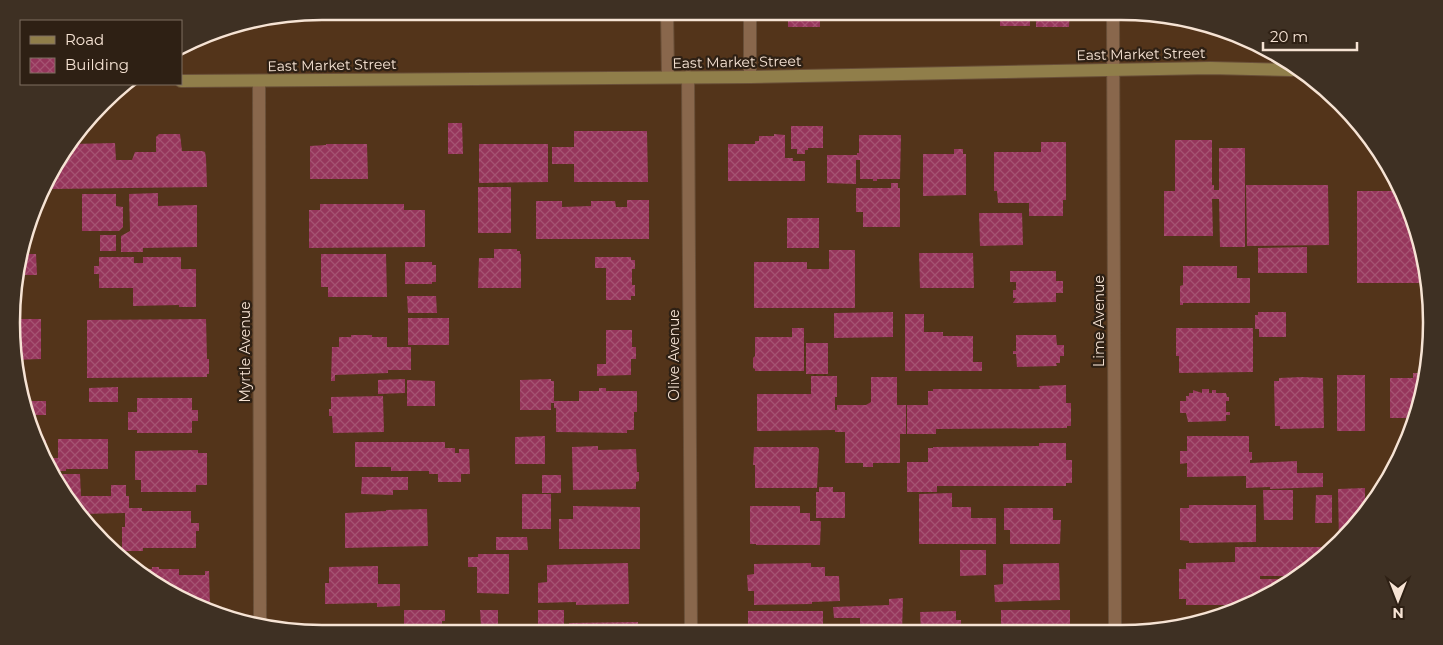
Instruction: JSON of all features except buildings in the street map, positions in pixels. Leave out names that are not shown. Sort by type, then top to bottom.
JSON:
[{"type":"street","points":[[667,20],[668,77]]},
{"type":"street","points":[[750,20],[750,77]]},
{"type":"street","name":"Lime Avenue","points":[[1113,20],[1115,625]]},
{"type":"street","name":"East Market Street","points":[[182,81],[259,82],[750,77],[1210,68],[1287,70]]},
{"type":"street","name":"Olive Avenue","points":[[688,77],[691,625]]},
{"type":"street","name":"Myrtle Avenue","points":[[259,82],[260,618]]}]
